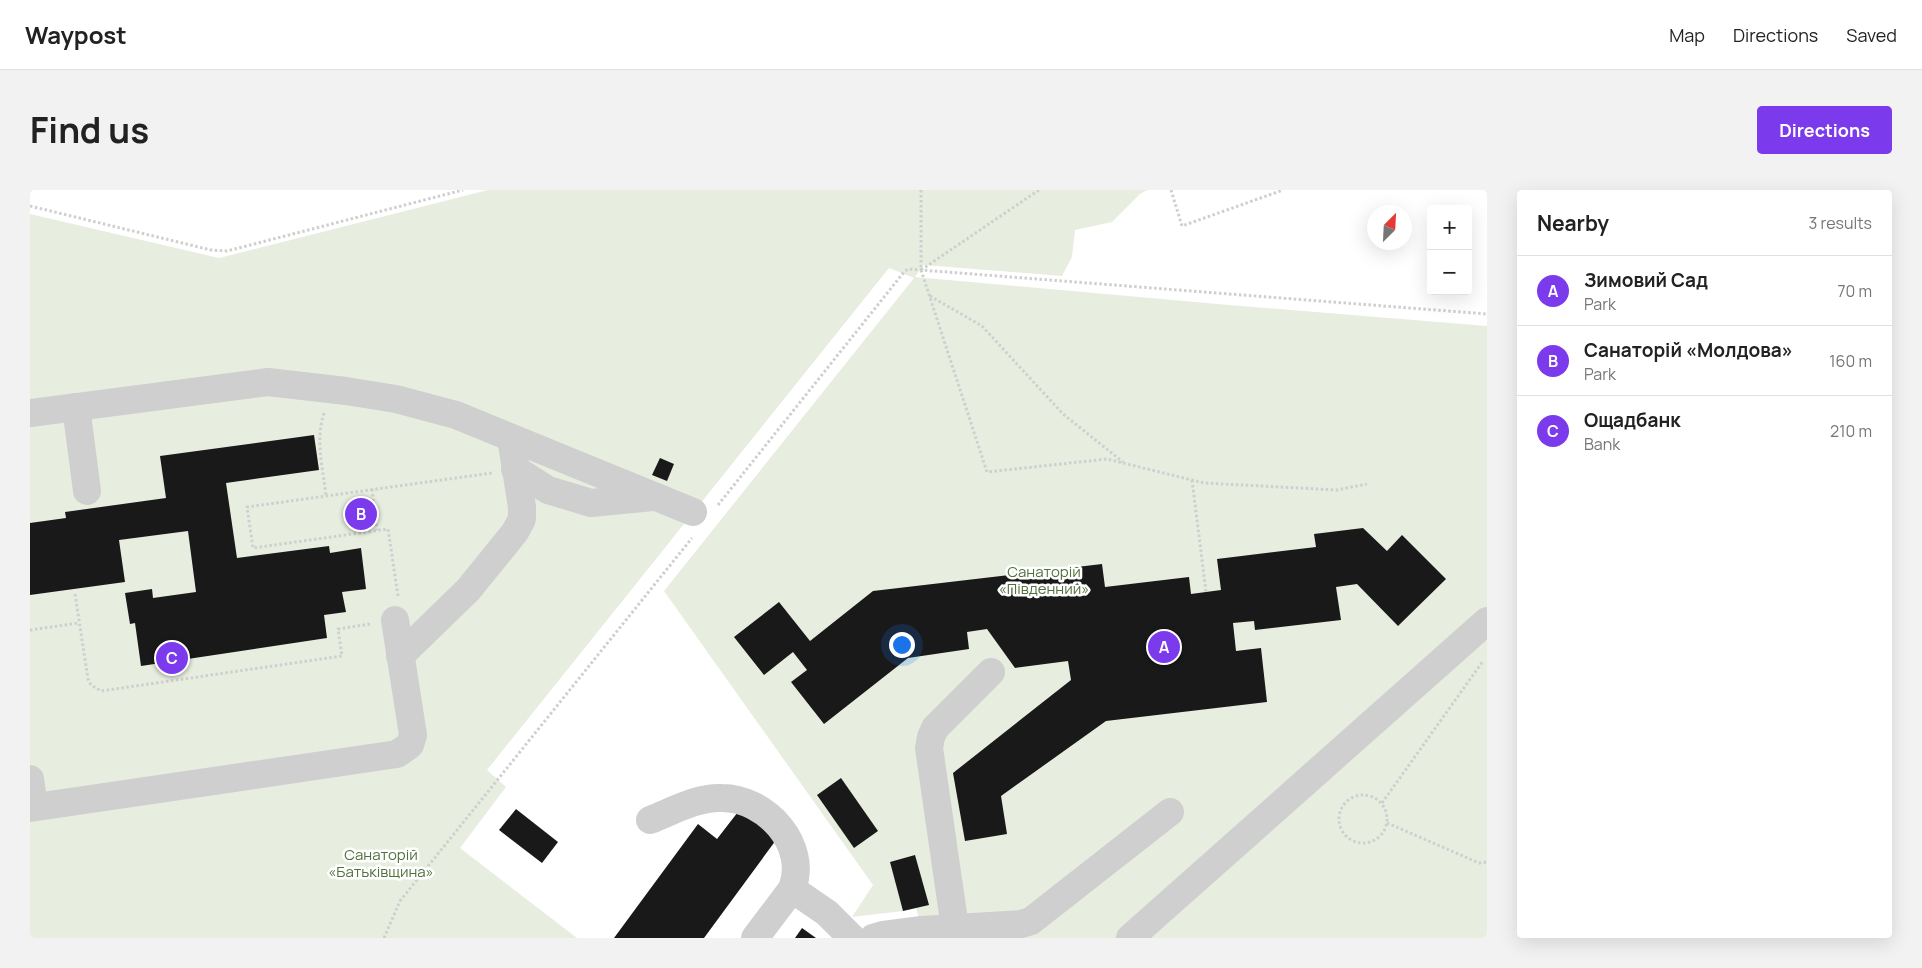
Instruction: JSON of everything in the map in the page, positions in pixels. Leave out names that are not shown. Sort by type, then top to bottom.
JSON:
[{"type":"lane","points":[[30,413],[268,382],[346,391],[396,399],[456,415],[660,498],[700,520]]},
{"type":"lane","points":[[76,407],[87,491]]},
{"type":"lane","points":[[400,656],[468,590],[515,532],[522,520],[522,507],[511,438]]},
{"type":"lane","points":[[515,469],[548,490],[591,503],[641,497],[660,498]]},
{"type":"lane","points":[[30,779],[32,808],[397,754],[410,745],[413,735],[394,620]]},
{"type":"lane","points":[[1130,938],[1487,621]]},
{"type":"lane","points":[[955,928],[929,748],[935,728],[991,672]]},
{"type":"lane","points":[[650,820],[699,799],[723,798],[749,802],[781,825],[796,860],[797,877],[792,889],[755,938]]},
{"type":"lane","points":[[873,938],[892,933],[1022,924],[1032,921],[1170,812]]},
{"type":"lane","points":[[792,889],[827,913],[852,938]]},
{"type":"path","points":[[30,206],[211,250],[227,251],[463,190]]},
{"type":"path","points":[[920,190],[921,270],[987,472],[1108,459],[1204,483],[1337,490],[1367,484]]},
{"type":"path","points":[[921,270],[1040,190]]},
{"type":"path","points":[[1170,190],[1182,226],[1283,190]]},
{"type":"path","points":[[384,938],[400,900],[700,520],[904,272],[908,270],[921,270],[1487,314]]},
{"type":"path","points":[[929,296],[982,326],[1062,414],[1124,462]]},
{"type":"path","points":[[326,496],[319,437],[320,426],[324,413],[346,391]]},
{"type":"path","points":[[75,594],[88,679],[91,685],[101,691],[342,656],[338,629],[394,620],[400,611],[388,529],[253,548],[247,507],[515,469]]},
{"type":"path","points":[[1192,480],[1206,592]]},
{"type":"path","points":[[372,489],[378,530]]},
{"type":"path","points":[[30,630],[79,623]]},
{"type":"path","points":[[1382,803],[1487,656]]},
{"type":"path","points":[[1364,794],[1382,803],[1387,812],[1387,823],[1381,835],[1369,842],[1362,843],[1349,838],[1341,828],[1339,821],[1341,807],[1351,797],[1364,794]]},
{"type":"path","points":[[1387,823],[1479,863],[1487,862]]},
{"type":"green space","points":[[488,190],[1147,190],[1140,194],[1112,222],[1075,230],[1072,257],[1062,276],[923,265],[915,277],[1487,326],[1487,938],[924,938],[916,908],[852,917],[873,885],[664,591],[914,278],[889,268],[487,770],[506,787],[460,848],[577,938],[30,938],[30,214],[219,258]]},
{"type":"building","points":[[314,435],[319,470],[226,483],[237,558],[329,546],[330,553],[361,548],[366,589],[342,592],[346,612],[324,615],[327,638],[141,666],[135,623],[130,624],[125,593],[152,589],[153,598],[196,592],[188,531],[119,540],[125,582],[30,595],[30,523],[66,518],[65,512],[166,498],[160,456]]},
{"type":"building","points":[[660,458],[674,464],[667,481],[652,475]]},
{"type":"building","points":[[1363,528],[1387,551],[1402,535],[1446,579],[1398,626],[1357,584],[1336,587],[1341,620],[1255,630],[1254,621],[1233,623],[1236,651],[1261,648],[1267,702],[1106,721],[1001,796],[1007,834],[965,841],[953,773],[1071,680],[1068,661],[1015,668],[987,629],[967,632],[969,649],[908,658],[824,724],[791,682],[807,670],[793,652],[764,675],[734,637],[779,602],[810,641],[873,591],[1102,564],[1105,587],[1189,577],[1191,594],[1221,590],[1217,559],[1316,547],[1314,534]]},
{"type":"building","points":[[841,778],[878,831],[854,848],[817,795]]},
{"type":"building","points":[[741,808],[779,836],[704,938],[614,938],[698,824],[717,839]]},
{"type":"building","points":[[516,809],[558,842],[542,863],[499,830]]},
{"type":"building","points":[[915,855],[929,905],[903,911],[890,862]]},
{"type":"building","points":[[802,928],[816,938],[795,938]]},
{"type":"place","name":"Санаторій «Молдова»","points":[[361,514]]},
{"type":"place","name":"Зимовий Сад","points":[[1164,647]]},
{"type":"place","name":"Ощадбанк","points":[[172,658]]},
{"type":"park label","name":"Санаторій «Південний»","points":[[1044,580]]},
{"type":"park label","name":"Санаторій «Батьківщина»","points":[[381,862]]}]
